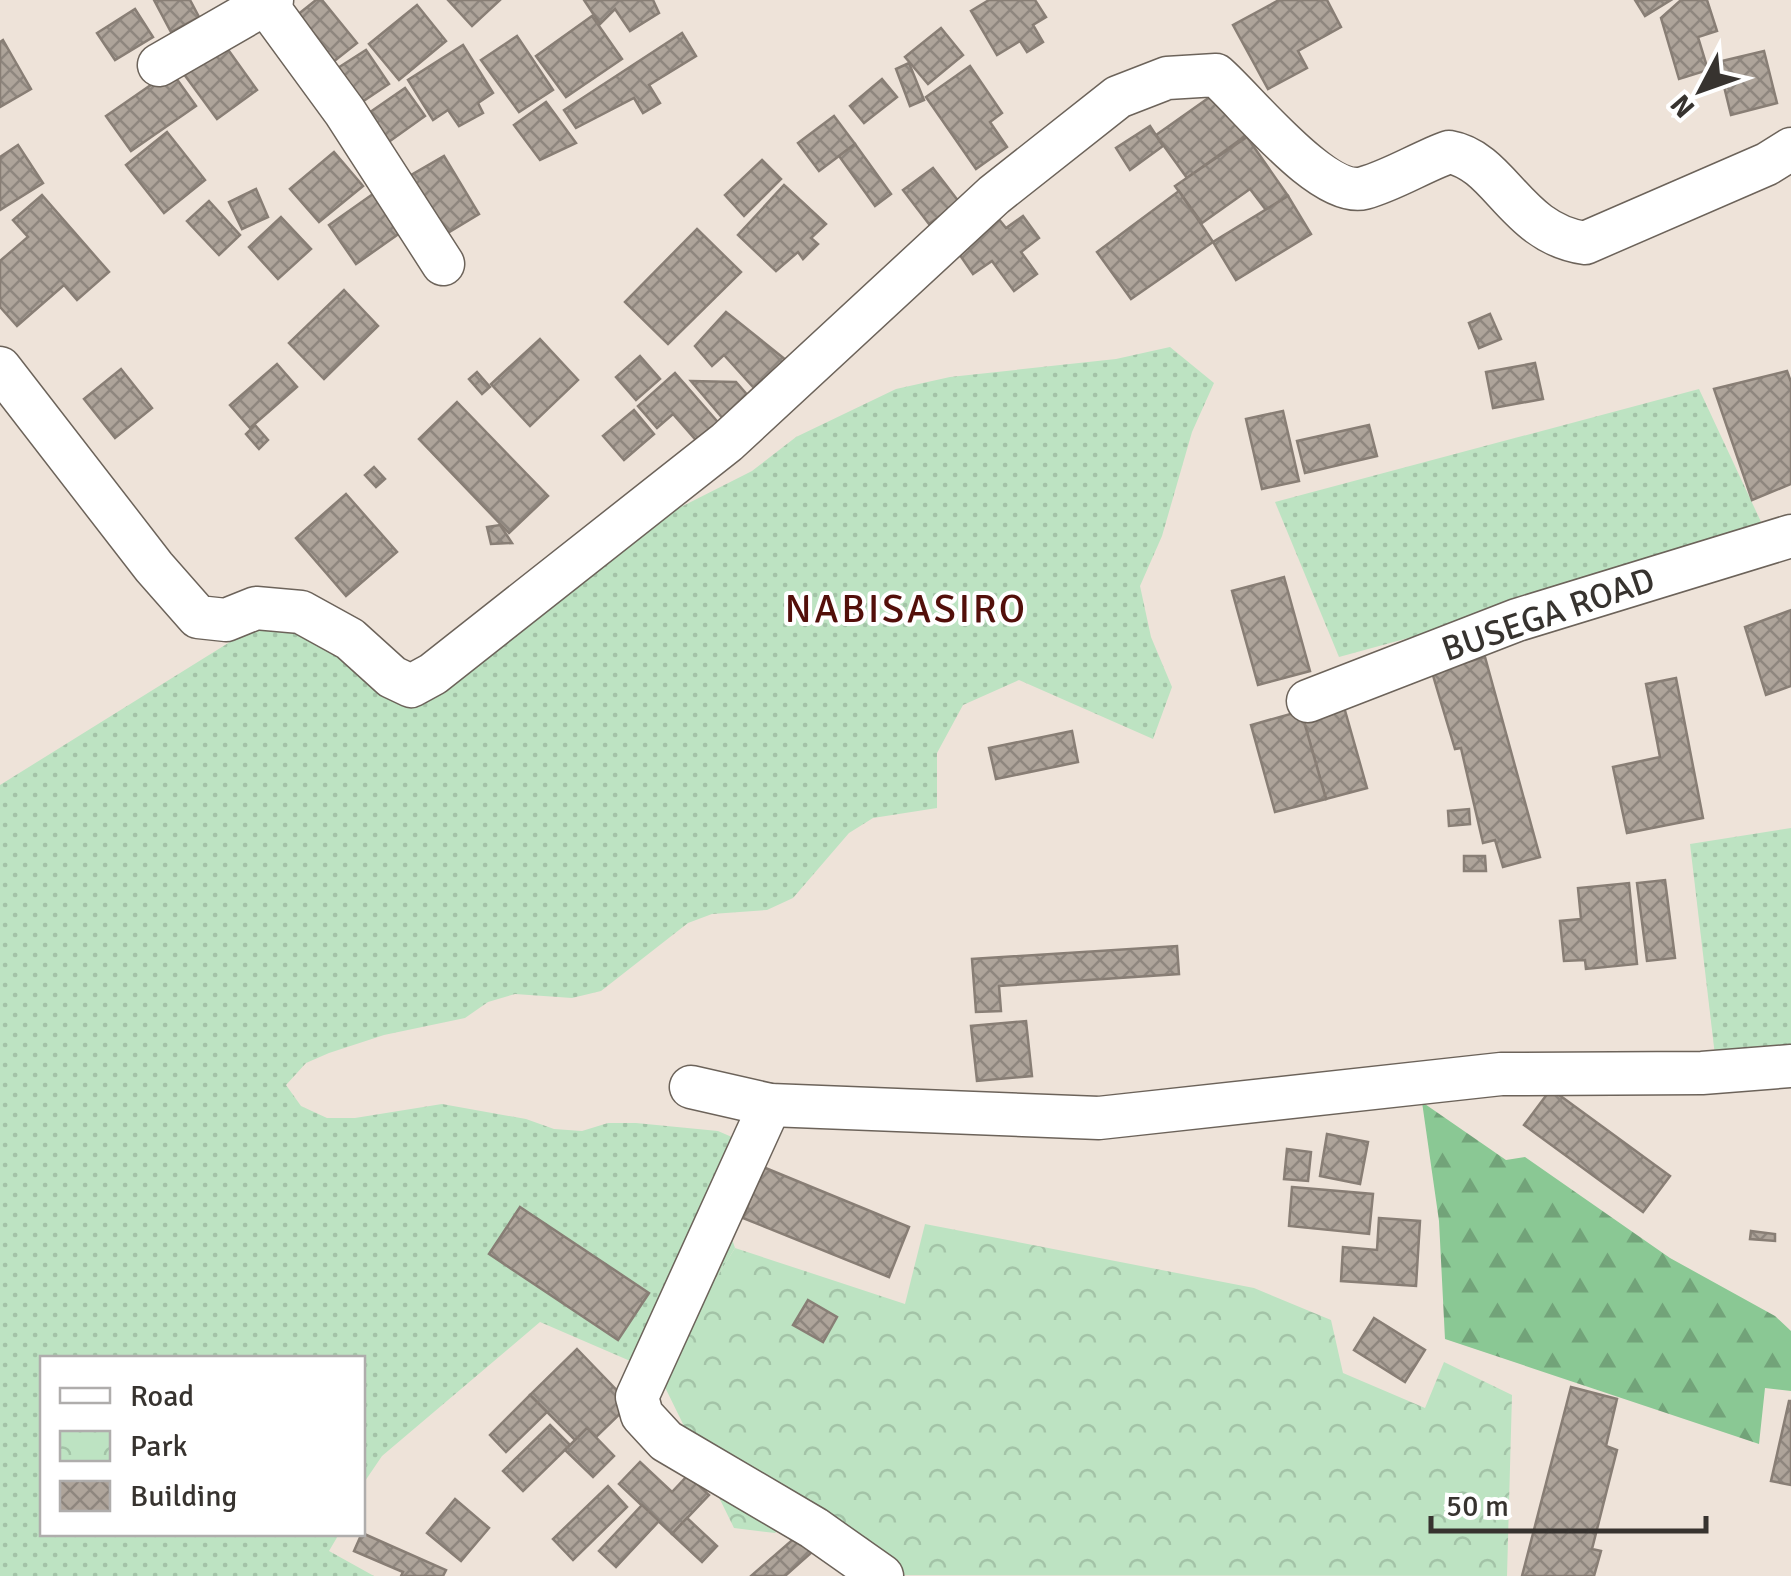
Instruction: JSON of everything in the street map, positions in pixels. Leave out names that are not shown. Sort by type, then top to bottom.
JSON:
[{"type":"street","points":[[159,66],[269,2],[443,264]]},
{"type":"street","points":[[0,368],[154,567],[198,617],[226,620],[256,608],[300,612],[350,638],[392,676],[411,686],[433,674],[727,442],[994,195],[1118,97],[1151,84],[1195,74],[1216,75],[1310,168],[1334,185],[1362,189],[1450,152],[1461,154],[1539,227],[1564,240],[1585,243],[1767,164],[1791,149]]},
{"type":"street","name":"BUSEGA ROAD","points":[[1308,702],[1518,620],[1791,536]]},
{"type":"street","points":[[691,1087],[770,1105],[1099,1118],[1502,1074],[1702,1073],[1791,1066]]},
{"type":"street","points":[[770,1105],[637,1397],[642,1414],[666,1441],[814,1528],[882,1576]]},
{"type":"green space","points":[[1170,347],[1214,383],[1192,432],[1162,536],[1140,586],[1151,637],[1172,687],[1153,739],[1019,680],[963,705],[937,753],[937,808],[873,818],[849,833],[793,898],[767,910],[712,914],[688,923],[601,991],[572,998],[515,994],[488,1002],[465,1018],[384,1035],[329,1053],[306,1063],[286,1085],[301,1106],[327,1118],[355,1118],[442,1104],[526,1119],[554,1129],[582,1131],[608,1123],[636,1123],[718,1131],[741,1141],[720,1203],[735,1248],[658,1373],[540,1322],[382,1456],[365,1481],[365,1356],[40,1356],[40,1536],[338,1536],[329,1551],[374,1576],[0,1576],[0,785],[307,594],[398,679],[584,556],[752,471],[796,437],[896,389],[950,377],[1116,359]]},
{"type":"green space","points":[[1699,389],[1769,539],[1339,657],[1275,502]]},
{"type":"green space","points":[[1791,828],[1791,1059],[1716,1064],[1690,844]]},
{"type":"green space","points":[[1422,1102],[1506,1160],[1525,1157],[1670,1258],[1775,1316],[1791,1331],[1791,1391],[1765,1388],[1759,1444],[1445,1339],[1439,1221]]},
{"type":"green space","points":[[925,1224],[1254,1288],[1331,1320],[1343,1373],[1425,1408],[1444,1362],[1512,1395],[1507,1576],[882,1575],[810,1499],[775,1533],[734,1528],[658,1373],[735,1248],[905,1304]]},
{"type":"building","points":[[154,0],[190,0],[199,17],[171,32]]},
{"type":"building","points":[[316,0],[322,0],[357,43],[328,66],[291,20]]},
{"type":"building","points":[[448,0],[500,0],[472,26]]},
{"type":"building","points":[[584,0],[653,0],[659,13],[630,31],[615,9],[600,24]]},
{"type":"building","points":[[989,0],[1035,0],[1046,17],[1033,25],[1043,42],[1027,52],[1020,41],[997,55],[971,11]]},
{"type":"building","points":[[1279,0],[1327,0],[1341,27],[1298,51],[1307,68],[1268,89],[1233,25]]},
{"type":"building","points":[[1635,0],[1671,0],[1645,16]]},
{"type":"building","points":[[1681,0],[1707,0],[1717,31],[1698,37],[1708,70],[1679,79],[1661,18]]},
{"type":"building","points":[[417,5],[446,41],[399,80],[369,44]]},
{"type":"building","points":[[135,9],[153,37],[115,60],[97,33]]},
{"type":"building","points":[[592,16],[622,59],[566,97],[536,56]]},
{"type":"building","points":[[941,28],[963,55],[928,84],[905,57]]},
{"type":"building","points":[[682,33],[696,56],[649,85],[660,103],[643,113],[634,98],[576,128],[564,110]]},
{"type":"building","points":[[517,36],[553,90],[519,112],[481,60]]},
{"type":"building","points":[[219,37],[257,90],[217,119],[178,66]]},
{"type":"building","points":[[3,40],[31,89],[0,107],[0,42]]},
{"type":"building","points":[[463,45],[493,93],[478,103],[483,113],[459,126],[448,110],[433,120],[408,80]]},
{"type":"building","points":[[366,50],[389,84],[356,106],[333,71]]},
{"type":"building","points":[[1764,51],[1777,103],[1731,115],[1718,62]]},
{"type":"building","points":[[909,63],[924,100],[910,106],[896,69]]},
{"type":"building","points":[[970,66],[1002,113],[990,122],[1007,147],[976,169],[926,97]]},
{"type":"building","points":[[171,71],[196,106],[131,151],[106,116]]},
{"type":"building","points":[[882,79],[897,97],[864,123],[850,106]]},
{"type":"building","points":[[405,88],[425,116],[383,146],[363,117]]},
{"type":"building","points":[[1217,92],[1248,134],[1187,178],[1156,135]]},
{"type":"building","points":[[546,102],[576,143],[540,160],[514,125]]},
{"type":"building","points":[[834,116],[855,144],[819,171],[798,143]]},
{"type":"building","points":[[1150,126],[1163,146],[1130,170],[1116,148]]},
{"type":"building","points":[[167,132],[205,180],[164,213],[126,165]]},
{"type":"building","points":[[1247,137],[1288,196],[1266,210],[1250,189],[1202,223],[1175,186]]},
{"type":"building","points":[[855,144],[891,194],[875,206],[839,156]]},
{"type":"building","points":[[18,145],[43,183],[0,210],[0,157]]},
{"type":"building","points":[[334,152],[363,186],[319,222],[290,189]]},
{"type":"building","points":[[444,156],[479,214],[441,237],[406,178]]},
{"type":"building","points":[[762,160],[781,179],[744,216],[725,195]]},
{"type":"building","points":[[933,168],[959,202],[929,224],[903,190]]},
{"type":"building","points":[[784,185],[826,224],[811,238],[818,244],[803,259],[798,252],[776,271],[738,235]]},
{"type":"building","points":[[256,189],[268,217],[242,229],[229,202]]},
{"type":"building","points":[[1179,191],[1213,242],[1131,299],[1097,252]]},
{"type":"building","points":[[373,194],[400,233],[356,264],[329,225]]},
{"type":"building","points":[[42,195],[109,272],[77,300],[64,285],[17,326],[0,307],[0,261],[28,237],[13,220]]},
{"type":"building","points":[[1288,196],[1311,234],[1236,280],[1213,242]]},
{"type":"building","points":[[209,201],[240,235],[219,255],[187,221]]},
{"type":"building","points":[[1023,216],[1039,238],[1021,252],[1037,274],[1014,291],[992,261],[973,274],[955,248],[997,217],[1006,228]]},
{"type":"building","points":[[281,217],[311,249],[278,279],[249,247]]},
{"type":"building","points":[[697,229],[741,272],[668,344],[625,302]]},
{"type":"building","points":[[344,290],[378,326],[324,379],[289,343]]},
{"type":"building","points":[[726,312],[786,360],[754,388],[724,355],[712,366],[695,346]]},
{"type":"building","points":[[1490,314],[1501,339],[1479,348],[1469,323]]},
{"type":"building","points":[[540,339],[578,380],[530,426],[491,384]]},
{"type":"building","points":[[640,356],[660,379],[636,400],[616,377]]},
{"type":"building","points":[[1535,363],[1543,399],[1493,408],[1486,372]]},
{"type":"building","points":[[277,364],[297,387],[250,428],[230,405]]},
{"type":"building","points":[[121,369],[152,408],[115,438],[84,399]]},
{"type":"building","points":[[1787,371],[1791,382],[1791,484],[1752,500],[1714,389]]},
{"type":"building","points":[[477,372],[490,387],[482,394],[469,379]]},
{"type":"building","points":[[675,373],[723,428],[701,446],[673,414],[657,428],[638,406]]},
{"type":"building","points":[[691,381],[736,382],[751,399],[725,421]]},
{"type":"building","points":[[457,402],[548,496],[509,533],[419,439]]},
{"type":"building","points":[[634,410],[654,434],[624,460],[603,436]]},
{"type":"building","points":[[1283,411],[1299,481],[1262,489],[1246,419]]},
{"type":"building","points":[[255,425],[268,440],[259,449],[246,434]]},
{"type":"building","points":[[1369,425],[1377,456],[1305,473],[1297,441]]},
{"type":"building","points":[[374,467],[385,479],[376,487],[365,475]]},
{"type":"building","points":[[346,494],[397,552],[346,596],[296,538]]},
{"type":"building","points":[[500,525],[512,543],[491,544],[487,527]]},
{"type":"building","points":[[1284,577],[1310,671],[1258,685],[1232,591]]},
{"type":"building","points":[[1791,610],[1791,686],[1766,695],[1745,627]]},
{"type":"building","points":[[1485,657],[1540,857],[1503,867],[1495,840],[1483,843],[1461,748],[1455,749],[1432,672]]},
{"type":"building","points":[[1676,678],[1703,818],[1627,833],[1613,767],[1660,757],[1646,684]]},
{"type":"building","points":[[1342,700],[1367,788],[1326,799],[1301,711]]},
{"type":"building","points":[[1301,711],[1326,799],[1275,812],[1251,725]]},
{"type":"building","points":[[1072,731],[1078,762],[996,779],[989,748]]},
{"type":"building","points":[[1469,809],[1470,824],[1449,826],[1448,811]]},
{"type":"building","points":[[1464,856],[1485,856],[1486,871],[1464,871]]},
{"type":"building","points":[[1665,880],[1675,958],[1647,961],[1637,883]]},
{"type":"building","points":[[1629,883],[1637,964],[1586,969],[1585,960],[1564,961],[1560,921],[1581,919],[1578,888]]},
{"type":"building","points":[[1177,946],[1179,974],[999,986],[1001,1011],[976,1012],[972,959]]},
{"type":"building","points":[[1026,1021],[1032,1076],[977,1081],[971,1026]]},
{"type":"building","points":[[1551,1089],[1670,1176],[1643,1212],[1524,1125]]},
{"type":"building","points":[[1327,1134],[1368,1142],[1360,1184],[1320,1176]]},
{"type":"building","points":[[1287,1149],[1311,1152],[1308,1181],[1284,1179]]},
{"type":"building","points":[[763,1167],[909,1227],[889,1277],[743,1218]]},
{"type":"building","points":[[1292,1187],[1373,1194],[1369,1234],[1289,1226]]},
{"type":"building","points":[[520,1207],[649,1293],[618,1340],[489,1254]]},
{"type":"building","points":[[1379,1218],[1420,1221],[1416,1286],[1341,1281],[1343,1247],[1377,1250]]},
{"type":"building","points":[[1751,1231],[1775,1234],[1775,1241],[1750,1239]]},
{"type":"building","points":[[808,1300],[837,1317],[823,1342],[793,1325]]},
{"type":"building","points":[[1374,1318],[1425,1350],[1405,1382],[1354,1350]]},
{"type":"building","points":[[577,1349],[630,1404],[596,1437],[587,1428],[575,1440],[530,1395]]},
{"type":"building","points":[[1571,1387],[1617,1399],[1606,1446],[1617,1450],[1592,1549],[1601,1551],[1594,1576],[1522,1576]]},
{"type":"building","points":[[530,1395],[547,1412],[506,1452],[490,1435]]},
{"type":"building","points":[[1791,1401],[1791,1485],[1771,1481]]},
{"type":"building","points":[[550,1425],[570,1445],[523,1491],[503,1471]]},
{"type":"building","points":[[587,1428],[614,1456],[593,1477],[565,1450]]},
{"type":"building","points":[[640,1462],[672,1492],[688,1475],[709,1495],[672,1534],[619,1484]]},
{"type":"building","points":[[608,1486],[627,1507],[573,1560],[553,1539]]},
{"type":"building","points":[[455,1499],[489,1528],[461,1561],[427,1533]]},
{"type":"building","points":[[642,1505],[659,1521],[616,1567],[599,1551]]},
{"type":"building","points":[[687,1518],[717,1546],[702,1562],[672,1534]]},
{"type":"building","points":[[805,1529],[820,1545],[785,1576],[751,1576]]},
{"type":"building","points":[[365,1534],[446,1570],[443,1576],[401,1576],[403,1572],[354,1551]]},
{"type":"district","name":"NABISASIRO","points":[[906,608]]}]
